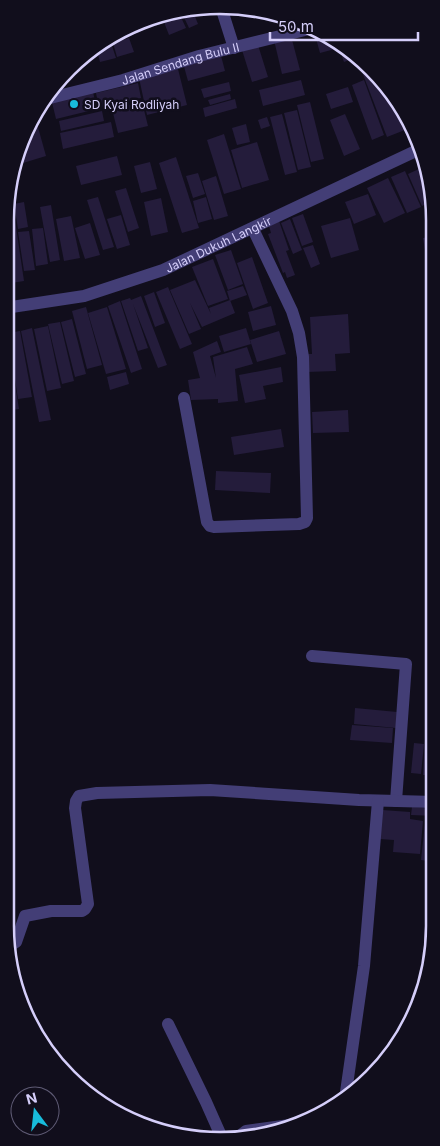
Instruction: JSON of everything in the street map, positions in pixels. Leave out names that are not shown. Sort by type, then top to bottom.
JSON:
[{"type":"street","points":[[223,14],[234,48]]},
{"type":"street","name":"Jalan Sendang Bulu II","points":[[54,97],[123,80],[199,56],[302,31]]},
{"type":"street","name":"Jalan Dukuh Langkir","points":[[14,307],[84,296],[163,270],[414,152]]},
{"type":"street","points":[[184,398],[207,522],[210,526],[299,524],[305,522],[308,518],[303,357],[299,333],[292,311],[253,229]]},
{"type":"street","points":[[312,656],[406,664],[396,801]]},
{"type":"street","points":[[15,943],[25,916],[51,911],[82,911],[86,909],[88,904],[75,808],[76,801],[80,796],[97,793],[210,790],[378,801],[426,802]]},
{"type":"street","points":[[346,1090],[364,966],[378,801]]},
{"type":"street","points":[[168,1024],[219,1132]]},
{"type":"building","points":[[195,16],[198,24],[189,28],[184,17]]},
{"type":"building","points":[[181,18],[186,28],[169,35],[164,22]]},
{"type":"building","points":[[291,36],[300,70],[282,74],[274,40]]},
{"type":"building","points":[[316,37],[335,49],[320,53]]},
{"type":"building","points":[[129,38],[134,52],[117,57],[113,44]]},
{"type":"building","points":[[258,45],[268,77],[252,82],[242,50]]},
{"type":"building","points":[[112,46],[116,58],[100,62],[98,54]]},
{"type":"building","points":[[220,52],[225,71],[188,81],[183,63]]},
{"type":"building","points":[[341,53],[350,60],[344,62]]},
{"type":"building","points":[[178,69],[187,105],[147,115],[139,78]]},
{"type":"building","points":[[361,70],[384,94],[405,130],[387,137]]},
{"type":"building","points":[[301,80],[305,95],[263,106],[259,90]]},
{"type":"building","points":[[364,80],[384,135],[372,140],[352,85]]},
{"type":"building","points":[[229,82],[231,91],[204,98],[201,89]]},
{"type":"building","points":[[138,83],[141,98],[99,108],[96,93]]},
{"type":"building","points":[[348,87],[353,102],[331,109],[326,94]]},
{"type":"building","name":"SD Kyai Rodliyah","points":[[92,88],[97,109],[56,119],[52,101],[54,97]]},
{"type":"building","points":[[230,94],[231,99],[210,105],[208,100]]},
{"type":"building","points":[[235,99],[237,108],[205,117],[203,108]]},
{"type":"building","points":[[142,102],[148,126],[118,133],[112,109]]},
{"type":"building","points":[[310,102],[324,159],[311,162],[297,105]]},
{"type":"building","points":[[297,110],[311,167],[298,170],[284,113]]},
{"type":"building","points":[[102,111],[104,121],[61,131],[59,121]]},
{"type":"building","points":[[282,114],[297,172],[285,175],[270,117]]},
{"type":"building","points":[[345,114],[360,149],[344,156],[330,120]]},
{"type":"building","points":[[267,117],[270,126],[261,129],[258,120]]},
{"type":"building","points":[[111,122],[114,137],[63,149],[60,133]]},
{"type":"building","points":[[37,124],[46,156],[23,163],[29,141]]},
{"type":"building","points":[[246,124],[250,142],[237,145],[232,128]]},
{"type":"building","points":[[224,134],[241,189],[224,194],[207,140]]},
{"type":"building","points":[[257,142],[269,180],[242,188],[231,150]]},
{"type":"building","points":[[117,156],[122,175],[81,185],[76,166]]},
{"type":"building","points":[[176,157],[199,228],[182,233],[159,163]]},
{"type":"building","points":[[150,162],[157,189],[141,193],[134,166]]},
{"type":"building","points":[[419,169],[426,204],[422,206],[408,174]]},
{"type":"building","points":[[405,171],[421,207],[407,213],[391,177]]},
{"type":"building","points":[[198,173],[205,194],[193,198],[186,176]]},
{"type":"building","points":[[216,176],[228,216],[214,220],[202,181]]},
{"type":"building","points":[[388,178],[405,213],[384,223],[367,188]]},
{"type":"building","points":[[126,188],[139,228],[128,232],[115,191]]},
{"type":"building","points":[[368,194],[376,215],[354,224],[345,202]]},
{"type":"building","points":[[98,197],[114,247],[103,250],[87,200]]},
{"type":"building","points":[[206,197],[212,219],[198,223],[193,201]]},
{"type":"building","points":[[161,198],[168,232],[151,236],[144,202]]},
{"type":"building","points":[[24,202],[28,227],[18,229],[14,204]]},
{"type":"building","points":[[51,205],[60,260],[50,262],[40,207]]},
{"type":"building","points":[[14,213],[24,281],[14,283]]},
{"type":"building","points":[[303,214],[313,242],[302,246],[292,218]]},
{"type":"building","points":[[121,215],[130,245],[117,249],[107,219]]},
{"type":"building","points":[[71,216],[80,258],[64,261],[56,219]]},
{"type":"building","points":[[278,218],[289,250],[286,251],[295,275],[287,278],[285,272],[283,273],[268,234],[271,233],[268,222]]},
{"type":"building","points":[[350,218],[359,250],[331,258],[321,226]]},
{"type":"building","points":[[290,219],[302,250],[293,254],[281,223]]},
{"type":"building","points":[[90,223],[100,255],[85,259],[75,228]]},
{"type":"building","points":[[43,228],[48,264],[36,266],[32,229]]},
{"type":"building","points":[[29,231],[35,270],[24,271],[18,232]]},
{"type":"building","points":[[426,237],[426,256],[423,238]]},
{"type":"building","points":[[313,245],[320,264],[311,268],[303,248]]},
{"type":"building","points":[[231,250],[243,284],[228,290],[215,255]]},
{"type":"building","points":[[252,257],[268,303],[253,309],[237,263]]},
{"type":"building","points":[[213,259],[228,299],[208,306],[192,267]]},
{"type":"building","points":[[195,280],[211,314],[209,308],[230,300],[235,313],[202,327],[190,303],[201,329],[189,334],[170,290]]},
{"type":"building","points":[[243,286],[247,295],[230,301],[227,291]]},
{"type":"building","points":[[168,287],[192,344],[180,349],[156,292]]},
{"type":"building","points":[[154,292],[165,323],[155,327],[144,296]]},
{"type":"building","points":[[141,296],[167,365],[158,368],[133,304],[148,348],[138,351],[121,301]]},
{"type":"building","points":[[120,301],[142,369],[131,373],[108,306]]},
{"type":"building","points":[[271,306],[276,325],[253,331],[248,312]]},
{"type":"building","points":[[86,307],[102,365],[87,369],[72,311]]},
{"type":"building","points":[[107,307],[126,369],[106,374],[88,313]]},
{"type":"building","points":[[348,314],[350,353],[335,354],[336,371],[306,372],[305,354],[312,354],[310,317]]},
{"type":"building","points":[[72,319],[86,374],[75,377],[61,322]]},
{"type":"building","points":[[60,322],[74,381],[62,384],[48,324]]},
{"type":"building","points":[[48,326],[61,388],[47,391],[34,329]]},
{"type":"building","points":[[32,328],[51,420],[39,422],[21,331]]},
{"type":"building","points":[[246,328],[251,344],[224,352],[219,336]]},
{"type":"building","points":[[20,331],[32,397],[18,399],[14,373],[14,332]]},
{"type":"building","points":[[279,331],[286,354],[257,362],[250,340]]},
{"type":"building","points":[[217,341],[221,352],[210,356],[216,378],[213,357],[247,347],[253,364],[235,369],[238,401],[218,403],[218,399],[191,400],[188,380],[200,378],[193,352]]},
{"type":"building","points":[[281,367],[283,382],[263,386],[266,399],[245,403],[239,375]]},
{"type":"building","points":[[126,372],[129,384],[110,390],[107,377]]},
{"type":"building","points":[[14,378],[19,409],[14,410]]},
{"type":"building","points":[[348,410],[349,432],[313,433],[312,412]]},
{"type":"building","points":[[281,429],[284,447],[234,455],[231,437]]},
{"type":"building","points":[[216,471],[271,473],[270,493],[215,490]]},
{"type":"building","points":[[355,708],[397,712],[396,728],[354,724]]},
{"type":"building","points":[[352,725],[393,728],[392,743],[350,740]]},
{"type":"building","points":[[425,740],[426,775],[423,775]]},
{"type":"building","points":[[414,743],[424,744],[421,774],[411,773]]},
{"type":"building","points":[[412,807],[426,808],[426,816],[411,815]]},
{"type":"building","points":[[382,810],[410,812],[410,819],[423,821],[420,854],[393,852],[394,840],[380,839]]},
{"type":"building","points":[[425,823],[426,823],[426,861],[421,860]]},
{"type":"place","name":"SD Kyai Rodliyah","points":[[74,104]]}]
